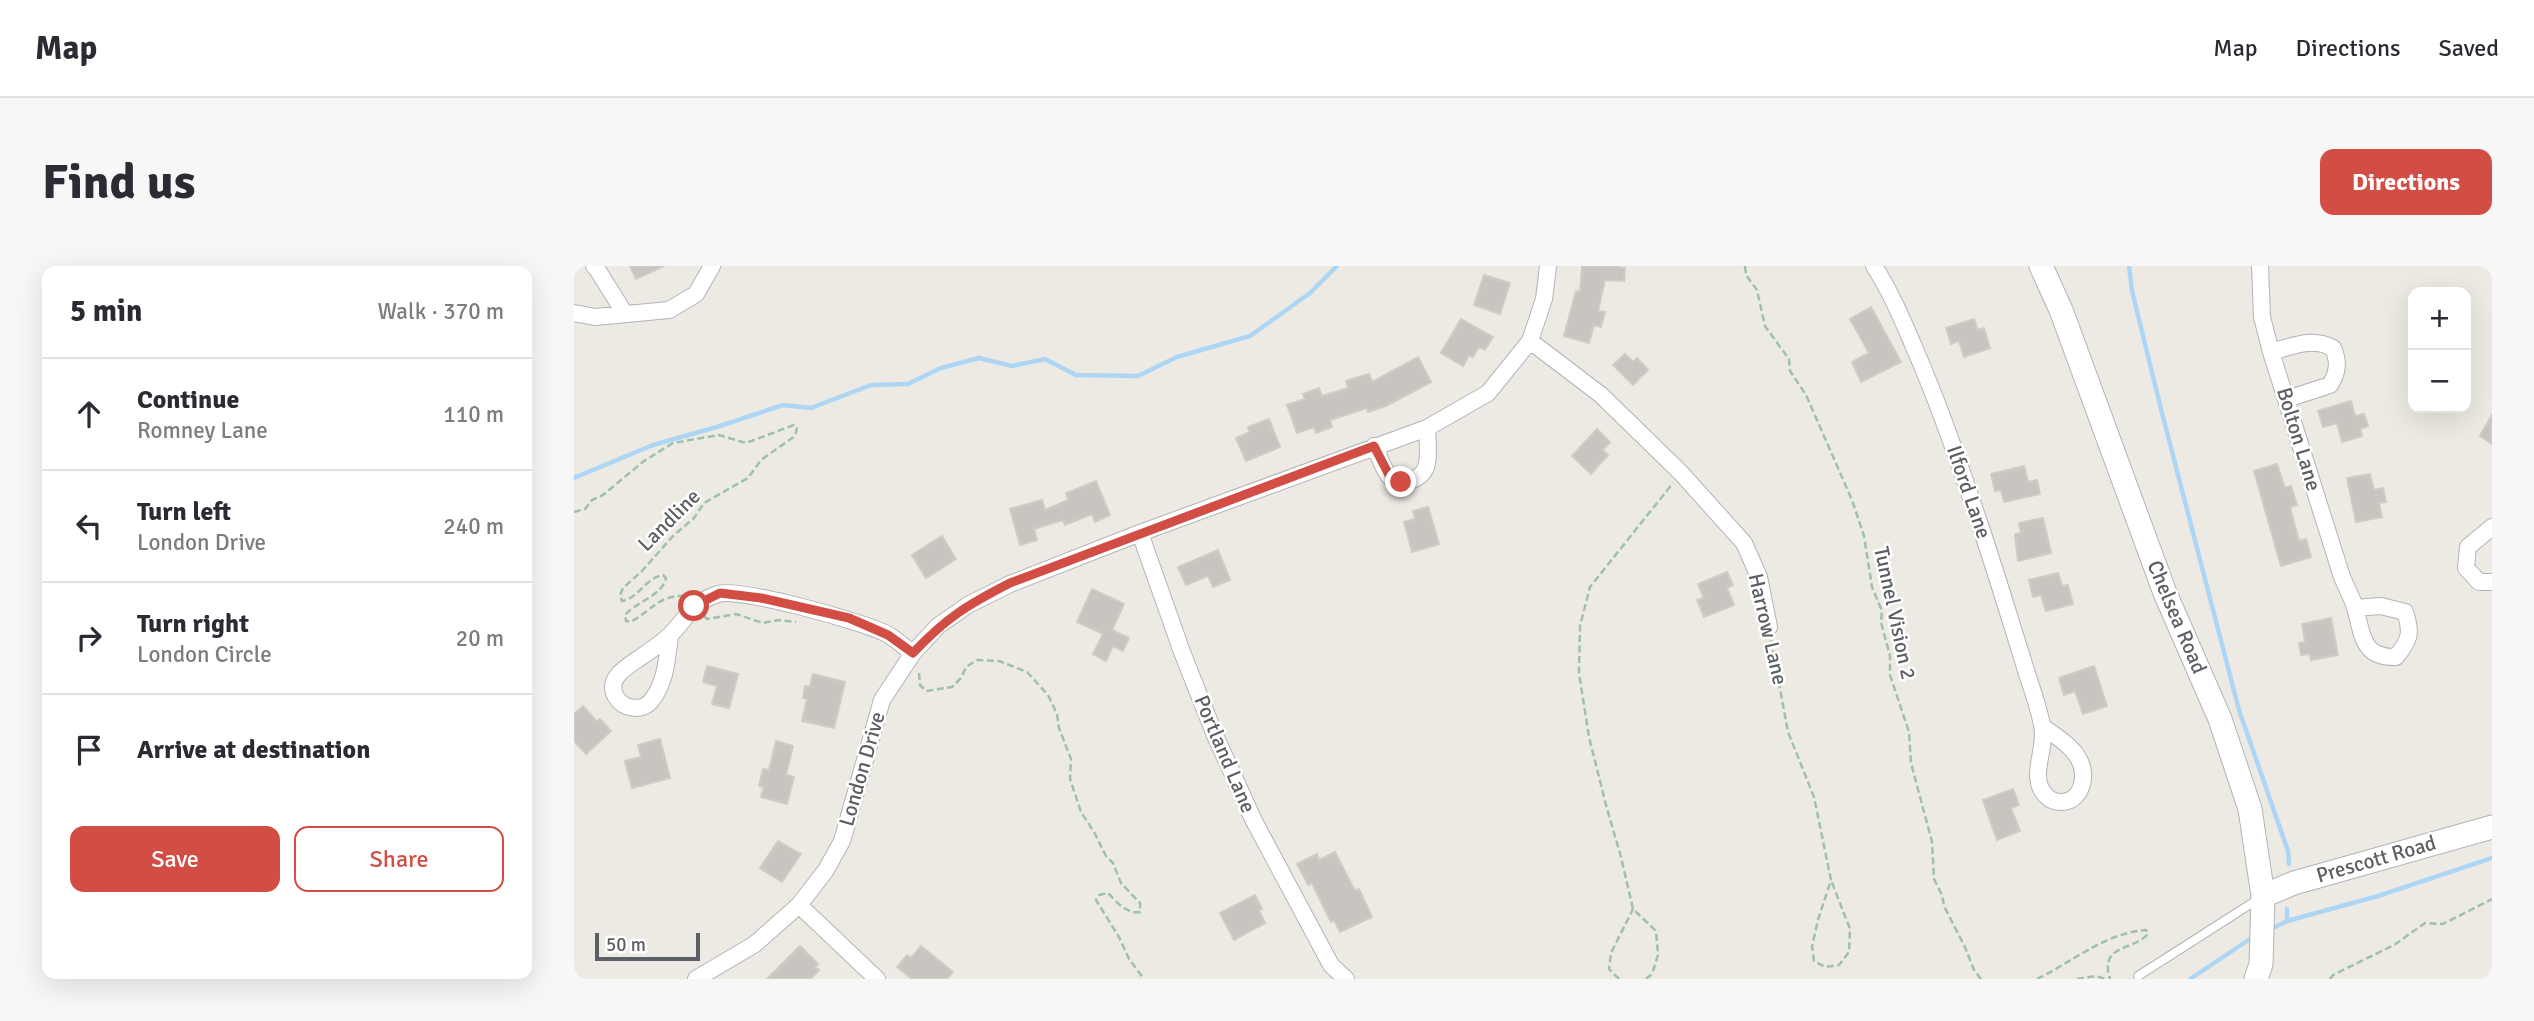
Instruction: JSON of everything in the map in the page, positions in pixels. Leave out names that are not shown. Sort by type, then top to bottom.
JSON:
[{"type":"street","points":[[594,266],[625,314]]},
{"type":"street","points":[[574,313],[595,317],[669,310],[696,294],[712,266]]},
{"type":"street","name":"London Drive","points":[[696,979],[755,944],[799,905],[826,870],[842,841],[882,700],[913,653],[938,626],[968,605],[1010,583],[1427,428],[1488,393],[1530,341],[1544,299],[1548,266]]},
{"type":"street","name":"Ilford Lane","points":[[1874,266],[1890,290],[1936,397],[1998,578],[2043,727]]},
{"type":"street","name":"Chelsea Road","points":[[2041,266],[2061,310],[2165,593],[2220,719],[2250,809],[2263,896],[2261,964],[2256,979]]},
{"type":"street","name":"Bolton Lane","points":[[2260,266],[2262,317],[2271,352],[2342,577],[2355,608]]},
{"type":"street","name":"Harrow Lane","points":[[1530,341],[1601,395],[1681,473],[1744,543],[1759,577],[1769,627]]},
{"type":"street","points":[[2271,352],[2311,341],[2323,342],[2333,348],[2336,356],[2338,366],[2330,385],[2287,399]]},
{"type":"street","points":[[1374,446],[1390,477],[1401,482],[1411,481],[1426,467],[1427,428]]},
{"type":"street","points":[[2492,527],[2468,547],[2466,568],[2479,582],[2492,582]]},
{"type":"street","name":"Portland Lane","points":[[1140,533],[1182,652],[1254,821],[1330,972],[1346,979]]},
{"type":"street","points":[[670,636],[663,679],[657,694],[647,706],[638,709],[617,700],[613,690],[622,668],[670,636],[694,606],[720,593],[761,598],[849,618],[888,635],[913,653]]},
{"type":"street","name":"Prescott Road","points":[[2263,896],[2294,883],[2492,827]]},
{"type":"street","points":[[799,905],[877,979]]},
{"type":"lane","points":[[2138,976],[2263,896]]},
{"type":"path","name":"Tunnel Vision 2","points":[[1745,266],[1746,275],[1757,290],[1765,326],[1789,359],[1790,371],[1806,395],[1852,500],[1864,536],[1872,587],[1882,611],[1881,622],[1890,656],[1890,675],[1909,732],[1911,763],[1932,842],[1934,879],[1974,970],[1981,979]]},
{"type":"path","name":"Landline","points":[[574,512],[585,509],[592,500],[603,495],[644,461],[673,443],[719,435],[746,443],[794,425],[797,428],[795,436],[761,460],[748,478],[704,503],[695,519],[673,536],[642,571],[623,587],[620,595],[622,601],[630,599],[651,578],[663,575],[666,578],[665,585],[628,611],[625,615],[626,621],[630,622],[645,610],[668,598],[687,596],[691,600]]},
{"type":"path","points":[[1646,979],[1653,974],[1658,955],[1656,932],[1633,908],[1589,737],[1579,673],[1580,626],[1590,587],[1681,473]]},
{"type":"path","points":[[698,611],[707,619],[736,614],[763,623],[779,620],[805,623]]},
{"type":"path","name":"Harrow Lane","points":[[1769,627],[1788,732],[1814,797],[1831,880],[1850,929],[1849,952],[1839,965],[1825,967],[1814,961],[1812,946],[1831,880]]},
{"type":"path","points":[[918,670],[920,685],[926,691],[943,690],[952,687],[967,667],[977,660],[999,661],[1027,671],[1048,695],[1057,714],[1059,728],[1071,760],[1070,779],[1081,812],[1106,856],[1113,863],[1121,883],[1140,903],[1140,912],[1133,913],[1108,893],[1097,898],[1129,959],[1144,979]]},
{"type":"path","points":[[2330,979],[2333,975],[2394,945],[2425,923],[2442,923],[2492,899]]},
{"type":"path","points":[[1619,979],[1609,969],[1611,953],[1633,908]]},
{"type":"path","points":[[2037,979],[2090,948],[2122,935],[2146,930],[2148,934],[2142,940],[2116,950],[2109,959],[2110,979]]},
{"type":"path","points":[[2077,979],[2096,976],[2105,979]]},
{"type":"building","points":[[630,266],[664,266],[636,279]]},
{"type":"building","points":[[1582,266],[1625,268],[1624,281],[1605,280],[1598,311],[1605,312],[1601,327],[1594,325],[1589,343],[1564,336],[1576,291],[1580,292]]},
{"type":"building","points":[[1484,275],[1510,283],[1500,314],[1474,305]]},
{"type":"building","points":[[1871,307],[1901,362],[1861,382],[1852,362],[1869,353],[1850,319]]},
{"type":"building","points":[[1461,319],[1493,337],[1485,350],[1479,347],[1473,357],[1469,355],[1463,366],[1441,353]]},
{"type":"building","points":[[1974,319],[1978,330],[1984,328],[1990,348],[1964,357],[1959,341],[1951,344],[1946,328]]},
{"type":"building","points":[[1625,354],[1633,362],[1637,358],[1648,370],[1633,385],[1613,365]]},
{"type":"building","points":[[1418,357],[1431,382],[1386,406],[1368,412],[1367,408],[1330,420],[1332,427],[1316,433],[1314,427],[1297,433],[1287,405],[1305,399],[1303,394],[1319,388],[1322,396],[1348,388],[1346,381],[1369,374],[1372,382]]},
{"type":"building","points":[[2351,401],[2355,416],[2364,414],[2368,426],[2360,429],[2362,436],[2342,442],[2337,423],[2323,427],[2318,411]]},
{"type":"building","points":[[2492,415],[2492,444],[2480,436]]},
{"type":"building","points":[[1269,419],[1280,447],[1246,461],[1236,438],[1250,432],[1248,427]]},
{"type":"building","points":[[1597,429],[1610,442],[1603,450],[1608,455],[1591,474],[1572,456]]},
{"type":"building","points":[[2277,464],[2285,488],[2291,486],[2297,505],[2290,507],[2299,541],[2306,539],[2311,557],[2281,566],[2254,471]]},
{"type":"building","points":[[2024,466],[2028,482],[2037,480],[2040,494],[2004,502],[2001,490],[1995,491],[1991,474]]},
{"type":"building","points":[[2370,474],[2374,490],[2383,488],[2386,502],[2379,503],[2382,517],[2356,522],[2347,478]]},
{"type":"building","points":[[1096,481],[1110,515],[1095,522],[1092,514],[1065,525],[1063,520],[1034,529],[1037,540],[1020,545],[1010,509],[1042,500],[1045,510],[1068,500],[1066,493]]},
{"type":"building","points":[[1428,507],[1439,544],[1412,552],[1404,522],[1415,519],[1413,511]]},
{"type":"building","points":[[2043,518],[2051,553],[2018,561],[2015,534],[2021,533],[2019,523]]},
{"type":"building","points":[[942,536],[956,559],[926,578],[912,555]]},
{"type":"building","points":[[1218,550],[1230,580],[1213,587],[1208,576],[1186,585],[1178,567]]},
{"type":"building","points":[[1727,572],[1733,585],[1727,588],[1734,605],[1704,617],[1697,600],[1704,598],[1698,584]]},
{"type":"building","points":[[2058,573],[2062,586],[2068,585],[2073,604],[2046,611],[2041,595],[2033,597],[2029,580]]},
{"type":"building","points":[[1092,589],[1124,604],[1112,630],[1129,638],[1123,651],[1113,646],[1106,661],[1093,654],[1103,634],[1077,622]]},
{"type":"building","points":[[2331,618],[2338,655],[2311,660],[2310,654],[2301,655],[2299,643],[2305,642],[2302,624]]},
{"type":"building","points":[[707,666],[738,674],[729,708],[712,704],[717,686],[703,682]]},
{"type":"building","points":[[2094,666],[2107,706],[2083,714],[2075,691],[2064,695],[2059,678]]},
{"type":"building","points":[[813,674],[845,682],[834,728],[802,721],[807,699],[803,698],[805,686],[810,687]]},
{"type":"building","points":[[583,706],[597,722],[600,719],[611,731],[586,754],[574,741],[574,714]]},
{"type":"building","points":[[660,739],[670,778],[632,788],[625,761],[641,757],[638,745]]},
{"type":"building","points":[[776,741],[793,746],[786,775],[794,777],[787,804],[761,797],[764,787],[759,786],[763,769],[769,770]]},
{"type":"building","points":[[2013,789],[2019,805],[2011,808],[2020,831],[1997,840],[1983,800]]},
{"type":"building","points":[[778,841],[801,854],[782,882],[760,868]]},
{"type":"building","points":[[1335,852],[1355,891],[1359,889],[1372,917],[1340,932],[1334,920],[1331,922],[1312,883],[1308,885],[1297,864],[1317,854],[1319,860]]},
{"type":"building","points":[[1255,895],[1265,923],[1234,940],[1220,913]]},
{"type":"building","points":[[800,946],[818,964],[815,967],[819,970],[810,979],[767,979]]},
{"type":"building","points":[[921,946],[953,972],[947,979],[912,979],[897,967],[907,955],[911,958]]},
{"type":"waterway","points":[[574,478],[653,445],[783,405],[811,408],[871,385],[908,384],[941,368],[979,358],[1012,366],[1045,359],[1076,375],[1138,376],[1177,357],[1250,336],[1310,293],[1337,266]]},
{"type":"waterway","points":[[2129,266],[2132,291],[2162,413],[2239,710],[2288,851],[2289,864]]},
{"type":"waterway","points":[[2275,927],[2492,858]]},
{"type":"waterway","points":[[2287,909],[2287,921]]},
{"type":"waterway","points":[[2190,979],[2250,939]]},
{"type":"route","points":[[694,606],[720,593],[761,598],[849,618],[888,635],[913,653],[938,626],[968,605],[1010,583],[1374,446],[1390,477],[1401,482]]}]
